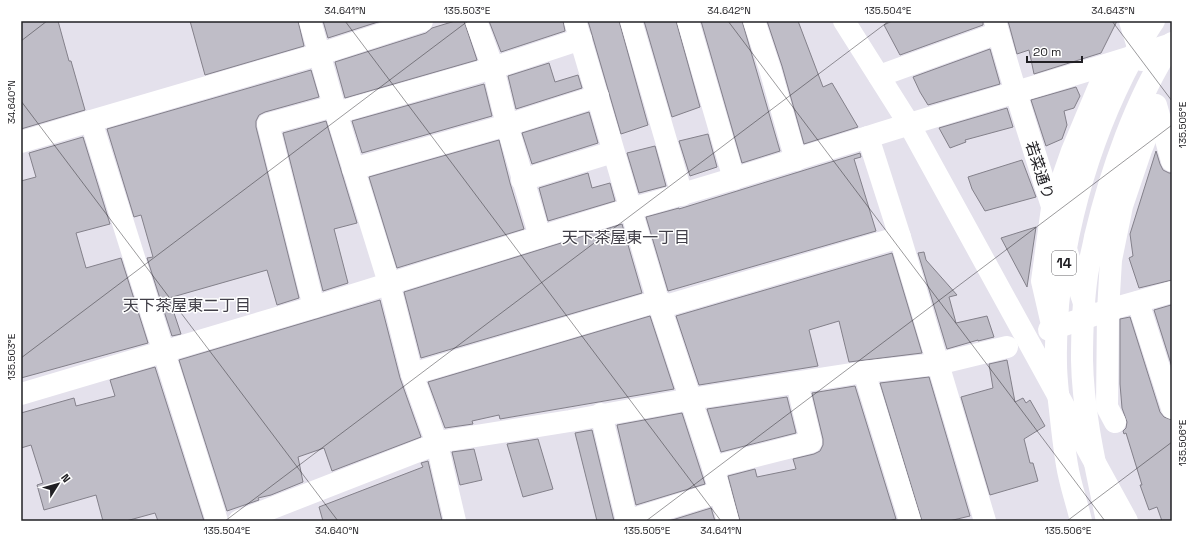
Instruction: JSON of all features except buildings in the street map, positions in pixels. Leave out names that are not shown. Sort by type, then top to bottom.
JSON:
[{"type":"main road","points":[[310,21],[353,169],[389,284],[412,374],[437,444],[455,521]]},
{"type":"main road","points":[[21,142],[320,54],[396,25],[422,21]]},
{"type":"main road","points":[[476,21],[493,68],[522,180],[540,237]]},
{"type":"main road","points":[[631,21],[682,195]]},
{"type":"main road","points":[[688,21],[734,179]]},
{"type":"main road","points":[[754,21],[770,69],[796,160]]},
{"type":"main road","points":[[844,21],[909,124],[1127,521]]},
{"type":"main road","name":"14","points":[[1081,521],[1068,467],[1060,410],[1056,364],[1057,318],[1062,270],[1076,203],[1092,150],[1111,101],[1142,38],[1154,21]]},
{"type":"main road","points":[[1132,22],[1140,54],[1161,102],[1170,150]]},
{"type":"main road","points":[[879,76],[996,27]]},
{"type":"main road","name":"若菜通り","points":[[996,27],[1015,93],[1052,208],[1098,314]]},
{"type":"main road","points":[[314,307],[268,124],[335,109],[493,68],[578,30],[658,301],[728,521]]},
{"type":"main road","points":[[21,394],[314,307],[630,209],[682,195],[909,124],[1108,65],[1172,44]]},
{"type":"main road","name":"14","points":[[1108,521],[1092,454],[1082,361],[1082,323],[1087,274],[1101,213],[1117,159],[1136,110],[1165,54],[1172,44]]},
{"type":"main road","points":[[1108,65],[1072,151],[1052,208],[1042,281],[1051,329],[1172,292]]},
{"type":"main road","points":[[353,169],[507,125],[598,96]]},
{"type":"main road","points":[[1115,422],[1107,407],[1098,314],[1122,206],[1141,150],[1161,102]]},
{"type":"main road","points":[[91,121],[216,521]]},
{"type":"main road","points":[[868,137],[900,237],[983,521]]},
{"type":"main road","points":[[522,180],[613,152]]},
{"type":"main road","points":[[412,374],[658,301],[668,305],[900,237]]},
{"type":"main road","points":[[1138,302],[1172,408]]},
{"type":"main road","points":[[239,521],[444,442],[690,399],[864,372],[937,364],[1007,347]]},
{"type":"main road","points":[[864,372],[910,521]]},
{"type":"main road","points":[[712,467],[811,442],[797,383]]},
{"type":"main road","points":[[601,414],[627,521],[636,520],[720,492]]},
{"type":"district","name":"天下茶屋東一丁目","points":[[626,237]]},
{"type":"district","name":"天下茶屋東二丁目","points":[[187,305]]}]
